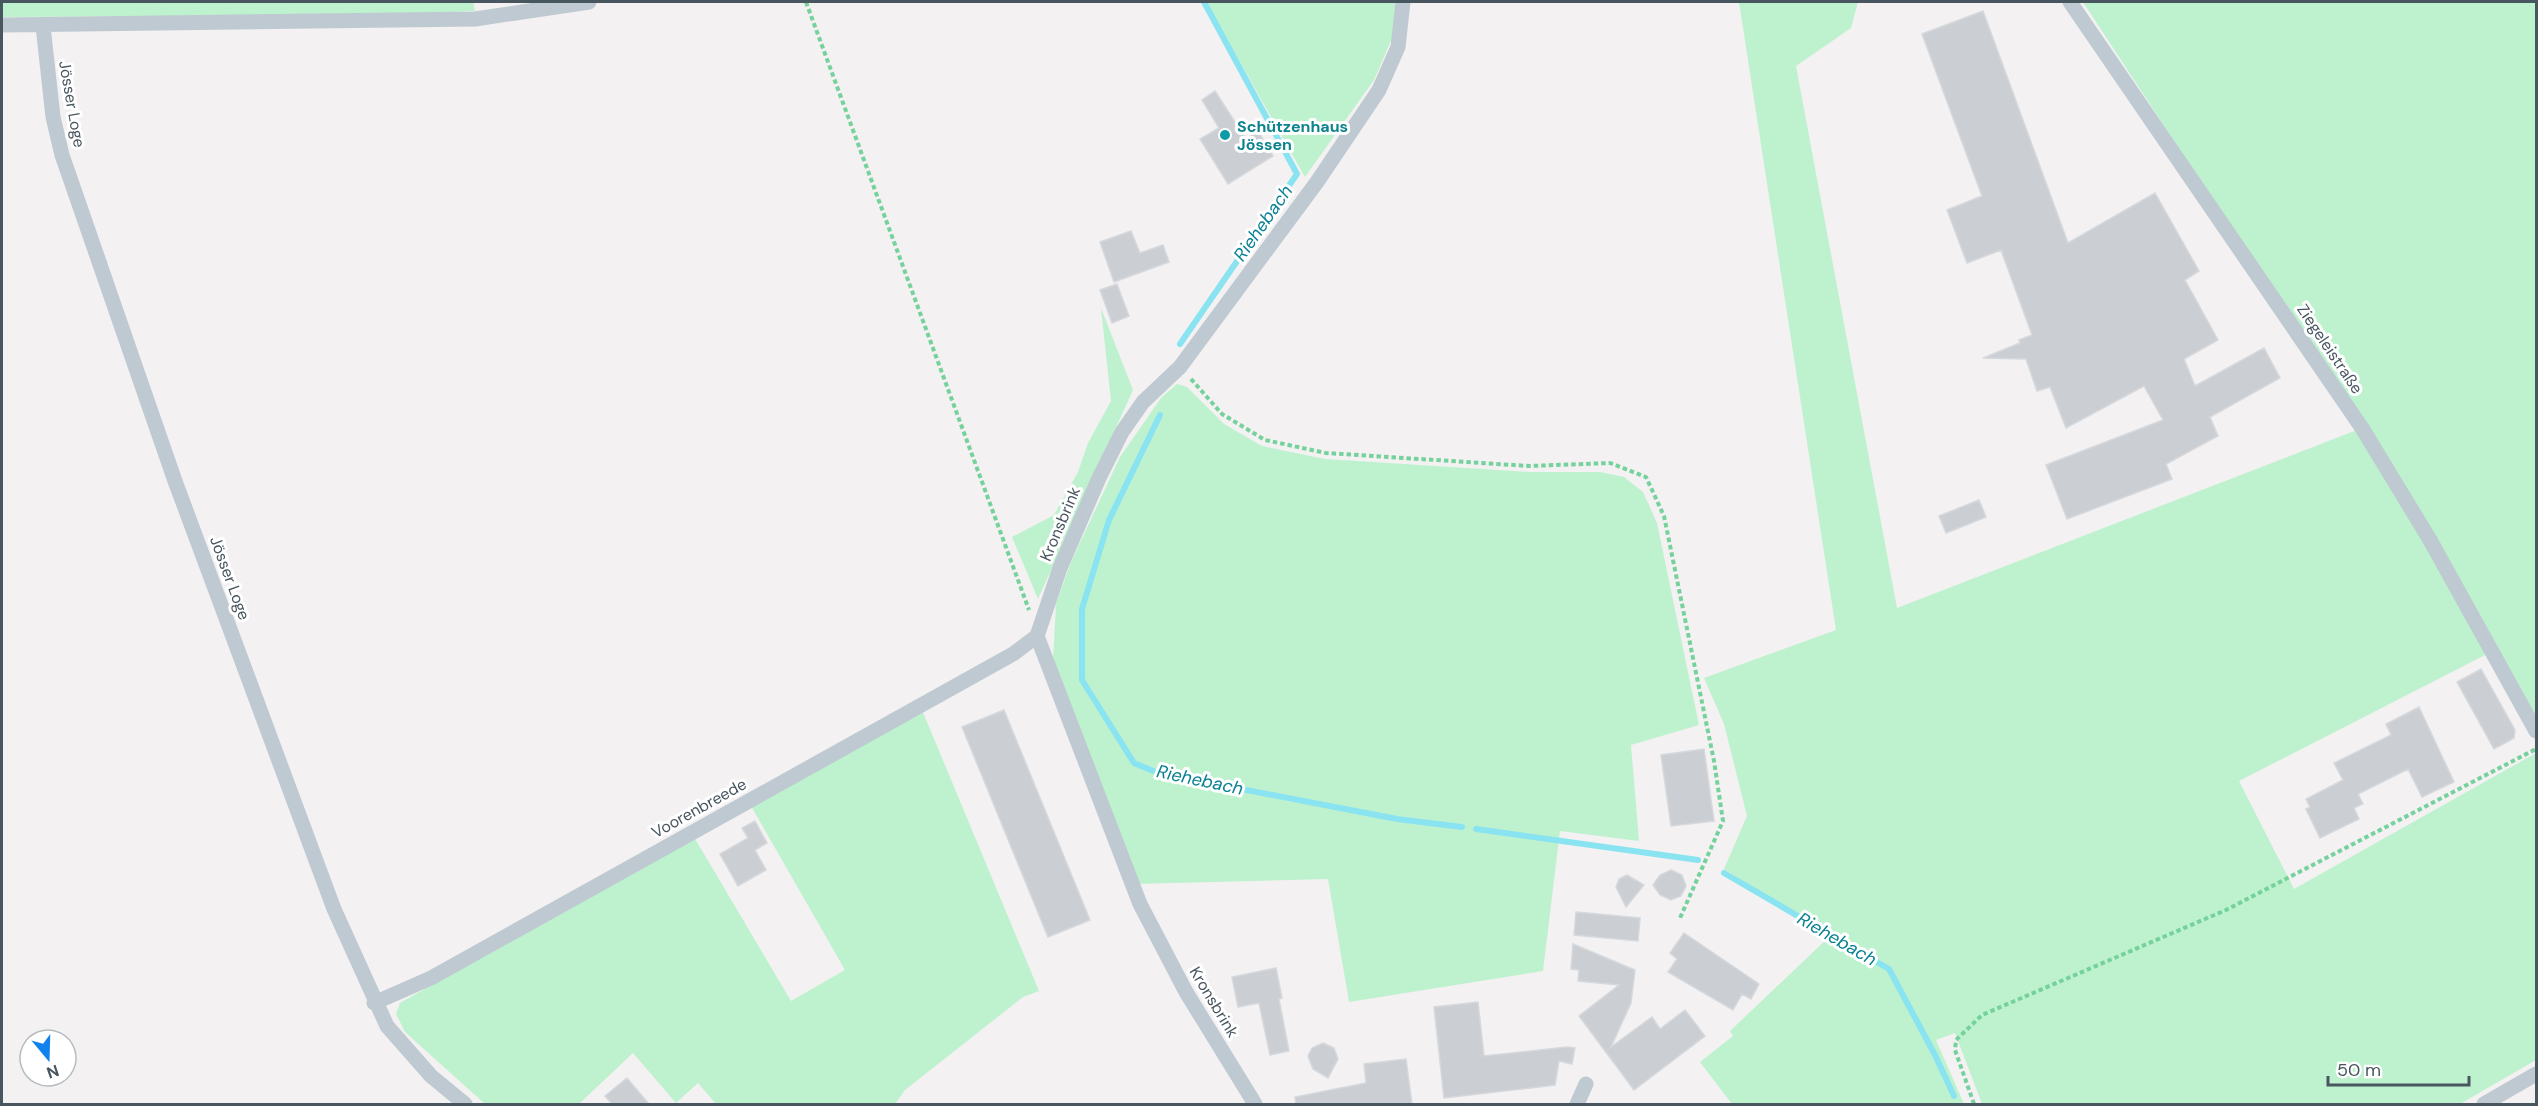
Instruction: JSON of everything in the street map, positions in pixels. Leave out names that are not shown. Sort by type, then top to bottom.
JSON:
[{"type":"street","points":[[2,25],[476,19],[590,2]]},
{"type":"street","name":"Kronsbrink","points":[[1255,1104],[1186,992],[1140,904],[1037,636],[1060,568],[1099,478],[1122,432],[1143,402],[1180,367],[1317,182],[1379,90],[1398,47],[1403,2]]},
{"type":"street","name":"Ziegeleistraße","points":[[2070,2],[2362,428],[2430,540],[2536,731]]},
{"type":"street","name":"Jösser Loge","points":[[43,26],[53,117],[70,177],[175,481],[334,909],[374,1003],[387,1026],[431,1076],[465,1104]]},
{"type":"street","name":"Voorenbreede","points":[[374,1003],[431,978],[1013,654],[1037,636]]},
{"type":"street","points":[[2484,1104],[2536,1074]]},
{"type":"street","points":[[1577,1104],[1586,1084]]},
{"type":"path","points":[[806,2],[1037,636]]},
{"type":"path","points":[[1180,367],[1222,414],[1265,440],[1338,453],[1529,466],[1610,464],[1646,477],[1664,516],[1714,761],[1723,821],[1680,918]]},
{"type":"path","points":[[1973,1104],[1955,1050],[1956,1040],[1983,1015],[2226,910],[2536,749]]},
{"type":"green space","points":[[2,2],[473,2],[475,11],[382,15],[2,17]]},
{"type":"green space","points":[[1206,2],[1395,2],[1396,29],[1374,80],[1305,177]]},
{"type":"green space","points":[[1739,2],[1858,2],[1851,28],[1796,66],[1897,608],[2362,428],[2083,2],[2536,2],[2536,723],[2487,654],[2239,781],[2294,889],[2536,753],[2536,1060],[2460,1104],[1982,1104],[1955,1033],[1936,1040],[1964,1104],[1732,1104],[1700,1062],[1733,1036],[1730,1031],[1830,936],[1724,869],[1747,816],[1724,724],[1704,678],[1836,630]]},
{"type":"green space","points":[[1101,308],[1133,390],[1038,599],[1012,537],[1054,515],[1078,472],[1088,443],[1111,401]]},
{"type":"green space","points":[[1177,384],[1187,387],[1224,424],[1262,446],[1325,459],[1530,472],[1600,472],[1624,477],[1643,492],[1657,523],[1699,725],[1631,745],[1639,841],[1560,831],[1543,971],[1349,1002],[1328,879],[1133,884],[1053,662],[1056,604],[1071,562],[1120,457],[1161,398]]},
{"type":"green space","points":[[922,710],[1039,991],[1023,997],[905,1090],[895,1104],[716,1104],[698,1083],[676,1103],[633,1053],[579,1104],[485,1104],[405,1032],[396,1014],[400,1003],[694,837],[791,1001],[845,970],[751,806]]},
{"type":"building","points":[[1983,11],[2068,243],[2155,193],[2199,271],[2185,280],[2218,340],[2184,359],[2195,386],[2264,348],[2280,378],[2210,417],[2218,436],[2166,464],[2172,479],[2067,519],[2046,465],[2163,420],[2144,386],[2066,428],[2050,387],[2037,391],[2026,359],[1983,358],[2020,343],[2019,340],[2032,335],[2001,250],[1967,263],[1947,210],[1982,196],[1922,34]]},
{"type":"building","name":"Schützenhaus Jössen","points":[[1215,91],[1246,139],[1258,131],[1273,156],[1228,184],[1200,139],[1219,128],[1202,100]]},
{"type":"building","points":[[1131,231],[1140,253],[1163,245],[1169,262],[1114,282],[1100,242]]},
{"type":"building","points":[[1117,284],[1129,316],[1112,323],[1100,290]]},
{"type":"building","points":[[1979,500],[1986,517],[1946,533],[1939,516]]},
{"type":"building","points":[[2481,669],[2515,730],[2514,738],[2494,749],[2457,682]]},
{"type":"building","points":[[2419,707],[2454,782],[2422,797],[2408,769],[2358,794],[2363,804],[2354,808],[2359,819],[2320,838],[2306,809],[2310,807],[2306,799],[2343,780],[2334,763],[2391,735],[2386,724]]},
{"type":"building","points":[[1004,710],[1090,920],[1048,937],[962,727]]},
{"type":"building","points":[[1704,749],[1714,821],[1671,826],[1661,755]]},
{"type":"building","points":[[755,821],[767,843],[755,850],[766,870],[738,886],[720,854],[748,838],[742,828]]},
{"type":"building","points":[[1671,870],[1682,875],[1686,886],[1681,896],[1671,900],[1660,895],[1653,885],[1660,875]]},
{"type":"building","points":[[1627,875],[1644,885],[1626,907],[1616,887],[1619,879]]},
{"type":"building","points":[[1576,912],[1640,918],[1638,941],[1574,935]]},
{"type":"building","points":[[1684,933],[1759,984],[1751,999],[1742,994],[1733,1010],[1668,972],[1677,959],[1670,953]]},
{"type":"building","points":[[1573,944],[1635,970],[1631,1003],[1611,1047],[1652,1017],[1660,1029],[1685,1010],[1705,1036],[1634,1090],[1579,1016],[1619,985],[1578,981],[1579,970],[1571,969]]},
{"type":"building","points":[[1276,968],[1282,998],[1279,999],[1289,1051],[1270,1055],[1259,1003],[1238,1007],[1232,977]]},
{"type":"building","points":[[1478,1002],[1484,1056],[1575,1048],[1572,1064],[1559,1061],[1555,1085],[1444,1098],[1434,1007]]},
{"type":"building","points":[[1323,1043],[1334,1048],[1338,1059],[1328,1078],[1313,1069],[1308,1056],[1312,1048]]},
{"type":"building","points":[[1406,1059],[1412,1104],[1296,1104],[1295,1097],[1366,1083],[1364,1064]]},
{"type":"building","points":[[627,1078],[649,1104],[612,1104],[605,1096]]},
{"type":"waterway","name":"Riehebach","points":[[1180,344],[1297,174],[1204,2]]},
{"type":"waterway","name":"Riehebach","points":[[1160,415],[1109,520],[1082,609],[1082,680],[1134,763],[1158,773],[1397,819],[1462,827]]},
{"type":"waterway","name":"Riehebach","points":[[1476,829],[1698,860]]},
{"type":"waterway","name":"Riehebach","points":[[1724,873],[1889,969],[1954,1096]]},
{"type":"place","name":"Schützenhaus Jössen","points":[[1225,135]]}]
